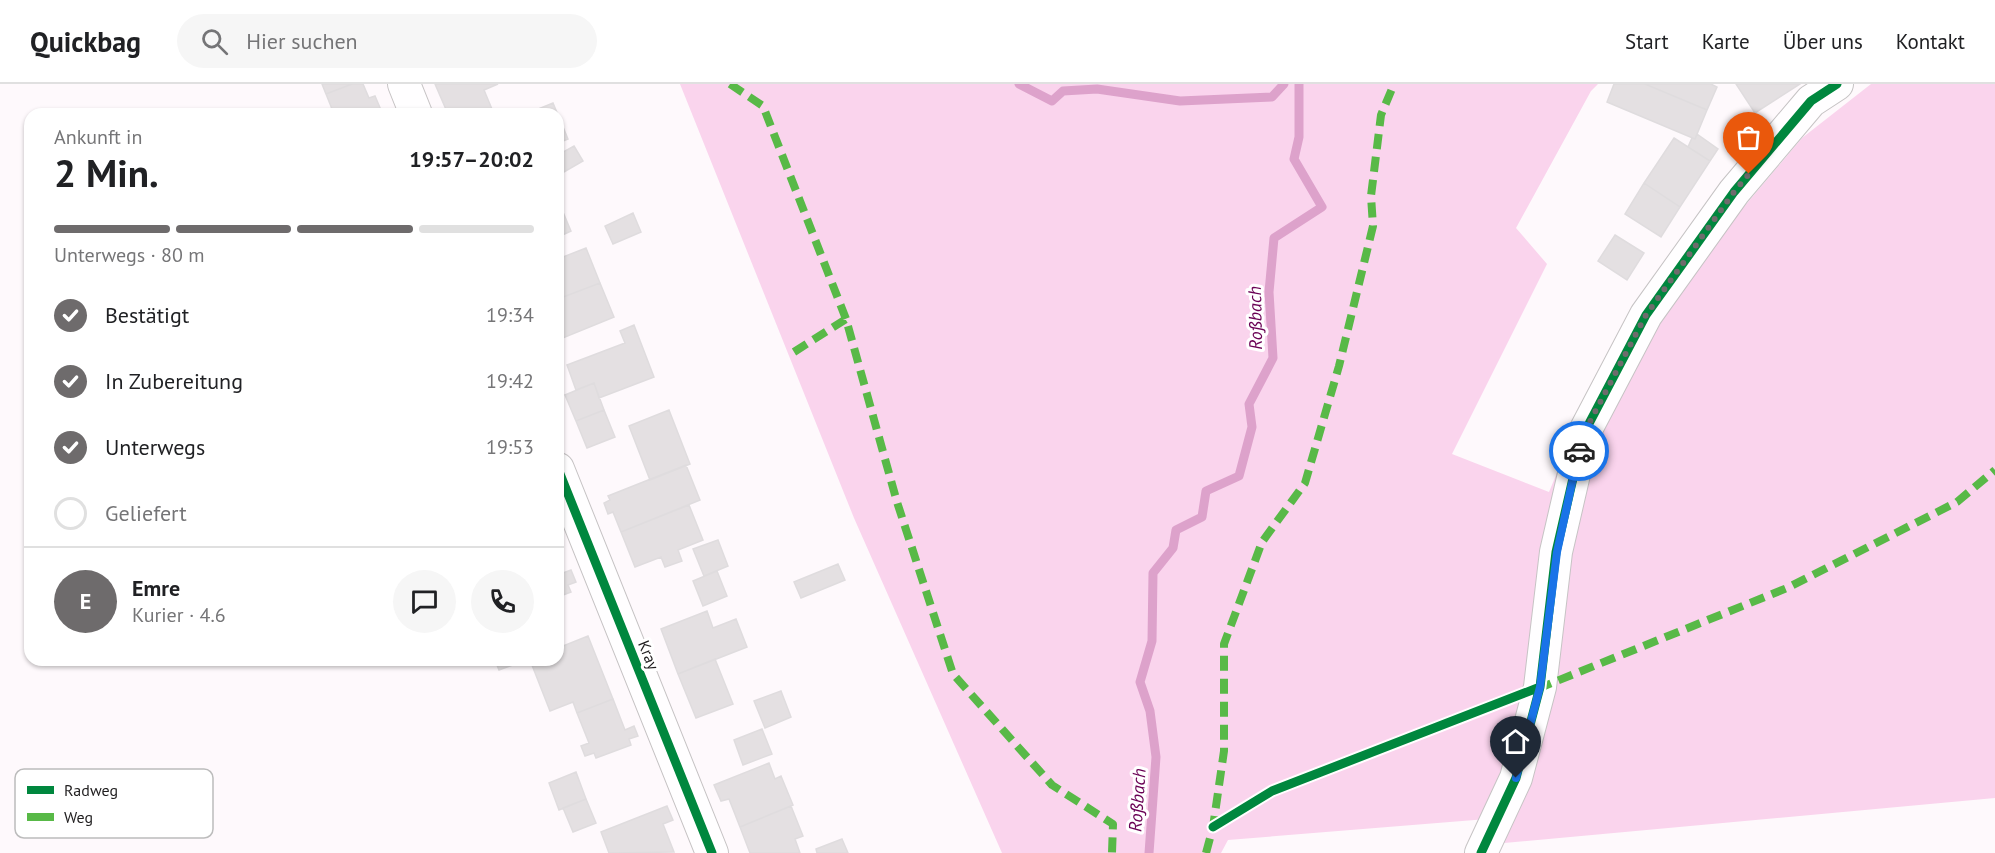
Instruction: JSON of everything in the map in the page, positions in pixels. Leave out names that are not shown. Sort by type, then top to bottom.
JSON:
[{"type":"street","points":[[404,84],[414,108]]},
{"type":"street","points":[[1481,853],[1516,778],[1540,687],[1557,552],[1583,435],[1646,315],[1734,192],[1811,101],[1837,84]]},
{"type":"street","name":"Kray","points":[[564,484],[712,853]]},
{"type":"shaded area","points":[[680,84],[1598,84],[1591,91],[1516,228],[1547,264],[1452,454],[1549,492],[1589,396],[1530,699],[1487,819],[1228,840],[1221,853],[1002,853],[854,518]]},
{"type":"shaded area","points":[[1871,84],[1995,84],[1995,798],[1493,844],[1567,542],[1606,401],[1655,315],[1727,227],[1802,138]]},
{"type":"building","points":[[322,84],[352,84],[326,94]]},
{"type":"building","points":[[352,84],[363,84],[369,98],[375,96],[380,108],[332,108],[326,94]]},
{"type":"building","points":[[435,84],[498,84],[484,90],[492,108],[445,108]]},
{"type":"building","points":[[1614,84],[1645,84],[1707,110],[1695,139],[1607,102]]},
{"type":"building","points":[[1645,84],[1711,84],[1717,87],[1707,110]]},
{"type":"building","points":[[1736,84],[1800,84],[1755,113]]},
{"type":"building","points":[[553,103],[555,108],[540,108]]},
{"type":"building","points":[[1697,134],[1718,149],[1710,161],[1688,147],[1692,138],[1695,139]]},
{"type":"building","points":[[1674,138],[1710,161],[1680,207],[1644,183]]},
{"type":"building","points":[[574,146],[583,161],[564,172],[564,152]]},
{"type":"building","points":[[1644,183],[1680,207],[1661,237],[1625,214]]},
{"type":"building","points":[[633,213],[641,232],[613,244],[605,226]]},
{"type":"building","points":[[564,214],[571,231],[564,234]]},
{"type":"building","points":[[1615,235],[1644,253],[1627,280],[1598,261]]},
{"type":"building","points":[[586,248],[600,283],[564,297],[564,257]]},
{"type":"building","points":[[600,283],[614,317],[564,338],[564,297]]},
{"type":"building","points":[[634,325],[654,377],[599,398],[594,383],[576,390],[567,365],[625,343],[620,331]]},
{"type":"building","points":[[594,383],[604,410],[576,421],[565,395]]},
{"type":"building","points":[[604,410],[615,437],[587,448],[576,421]]},
{"type":"building","points":[[669,410],[690,464],[650,480],[629,426]]},
{"type":"building","points":[[686,465],[700,500],[621,532],[613,512],[608,514],[604,503],[610,500],[608,496]]},
{"type":"building","points":[[689,505],[703,540],[678,550],[682,561],[665,567],[661,557],[635,567],[621,532]]},
{"type":"building","points":[[718,540],[728,566],[704,576],[693,549]]},
{"type":"building","points":[[838,564],[845,580],[801,598],[794,582]]},
{"type":"building","points":[[571,570],[576,582],[568,585],[571,592],[564,595],[564,573]]},
{"type":"building","points":[[717,571],[727,596],[703,606],[693,581]]},
{"type":"building","points":[[707,611],[713,628],[736,619],[747,647],[678,674],[661,629]]},
{"type":"building","points":[[588,636],[613,699],[577,713],[573,702],[550,711],[532,666],[564,666],[564,646]]},
{"type":"building","points":[[715,659],[733,704],[696,718],[678,674]]},
{"type":"building","points":[[497,666],[510,666],[499,670]]},
{"type":"building","points":[[781,691],[791,717],[765,728],[754,701]]},
{"type":"building","points":[[613,699],[625,730],[634,726],[638,736],[629,739],[631,745],[596,758],[594,753],[585,756],[581,746],[589,743],[577,713]]},
{"type":"building","points":[[762,729],[772,754],[743,765],[734,740]]},
{"type":"building","points":[[769,763],[775,779],[781,776],[793,805],[740,827],[729,799],[721,801],[714,785]]},
{"type":"building","points":[[576,772],[586,799],[559,810],[549,783]]},
{"type":"building","points":[[586,799],[596,823],[573,832],[563,808]]},
{"type":"building","points":[[667,806],[673,820],[663,824],[674,852],[609,853],[601,832]]},
{"type":"building","points":[[791,806],[803,836],[795,839],[800,853],[750,853],[740,827]]},
{"type":"building","points":[[842,839],[848,853],[817,853],[816,849]]},
{"type":"waterway","points":[[1019,84],[1052,101],[1063,91],[1097,89],[1180,101],[1272,97],[1284,84]]},
{"type":"waterway","name":"Roßbach","points":[[1149,853],[1156,757],[1150,711],[1140,682],[1152,641],[1153,573],[1173,548],[1176,530],[1202,517],[1206,491],[1239,476],[1252,427],[1249,404],[1273,358],[1269,292],[1274,238],[1322,207],[1294,159],[1299,137],[1299,84]]},
{"type":"marked path","points":[[730,84],[763,106],[846,319]]},
{"type":"marked path","points":[[1206,853],[1213,827],[1224,751],[1224,644],[1262,542],[1305,483],[1339,366],[1373,226],[1371,196],[1381,115],[1394,84]]},
{"type":"marked path","points":[[794,352],[846,319],[897,502],[953,674],[1052,785],[1113,824],[1112,853]]},
{"type":"marked path","points":[[1537,689],[1787,588],[1957,502],[1995,470]]},
{"type":"cycle path","points":[[1481,853],[1516,778],[1540,687],[1556,552],[1583,435],[1646,315],[1734,192],[1811,101],[1837,84]]},
{"type":"cycle path","points":[[564,484],[712,853]]},
{"type":"cycle path","points":[[1213,827],[1272,791],[1540,687]]},
{"type":"way so far","points":[[1579,451],[1583,435],[1646,315],[1749,174]]},
{"type":"route","points":[[1516,778],[1540,687],[1557,552],[1579,451]]}]
